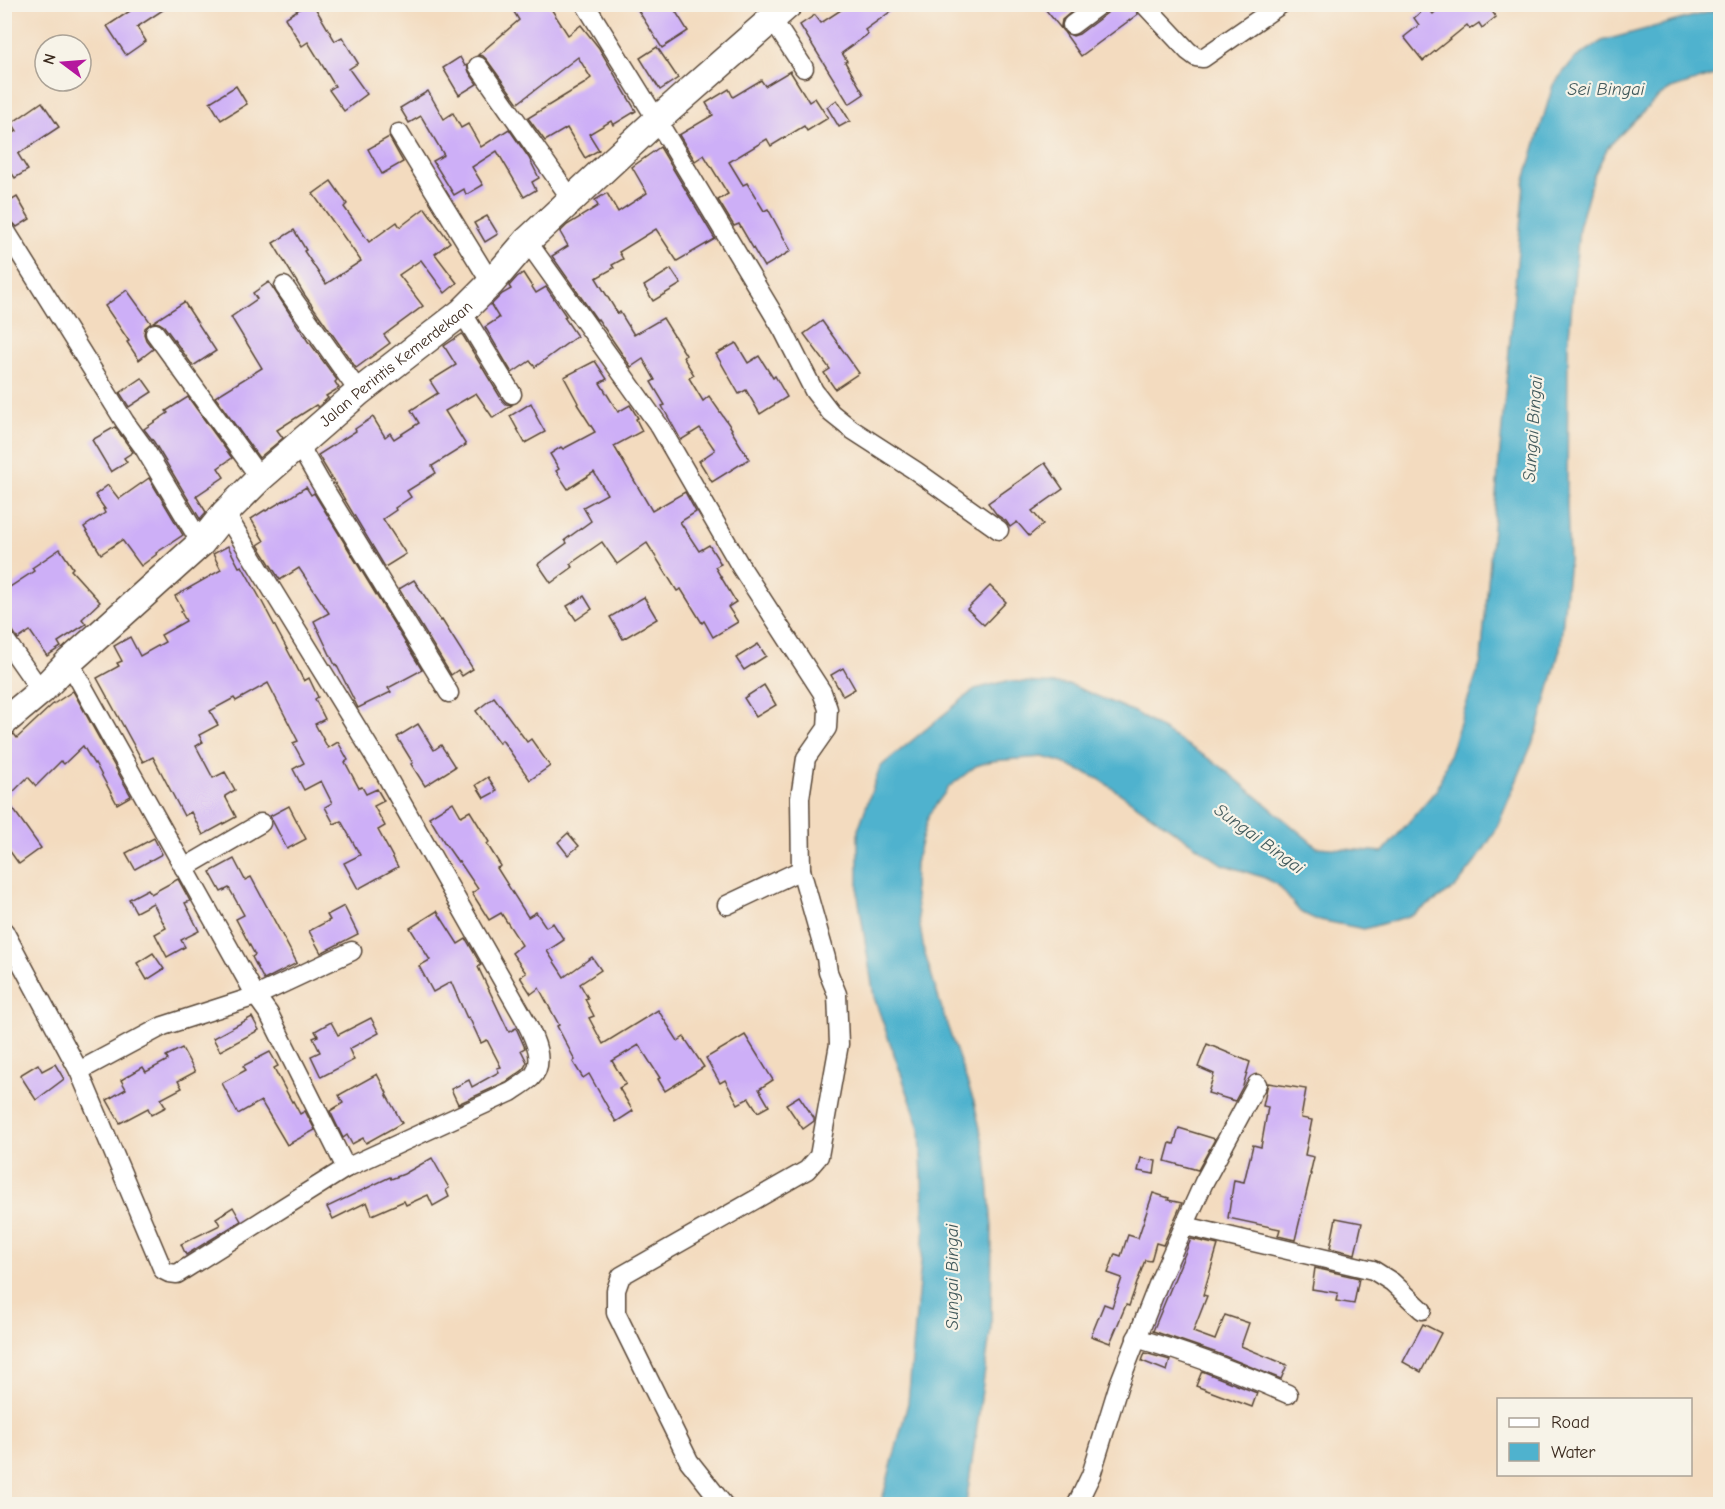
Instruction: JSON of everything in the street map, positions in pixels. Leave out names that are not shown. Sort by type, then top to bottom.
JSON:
[{"type":"street","points":[[585,4],[783,330],[814,391],[831,413],[999,530]]},
{"type":"street","points":[[1072,25],[1100,4]]},
{"type":"street","points":[[1144,4],[1188,51],[1203,58],[1281,4]]},
{"type":"street","points":[[781,12],[804,68]]},
{"type":"street","name":"Jalan Perintis Kemerdekaan","points":[[4,722],[201,543],[225,513],[260,478],[359,392],[462,312],[491,283],[527,241],[657,120],[781,12]]},
{"type":"street","points":[[478,66],[572,200]]},
{"type":"street","points":[[399,132],[491,283]]},
{"type":"street","points":[[4,228],[125,422],[144,448],[201,543]]},
{"type":"street","points":[[527,241],[660,427],[741,567],[822,692],[828,710],[827,728],[806,758],[800,798],[801,870],[828,972],[837,994],[839,1026],[839,1044],[832,1090],[819,1156],[807,1170],[621,1276],[616,1290],[616,1313],[689,1461],[723,1504]]},
{"type":"street","points":[[284,286],[359,392]]},
{"type":"street","points":[[462,312],[512,394]]},
{"type":"street","points":[[155,333],[260,478]]},
{"type":"street","points":[[299,445],[449,693]]},
{"type":"street","points":[[4,931],[79,1071],[163,1270],[169,1274],[177,1274],[346,1168],[511,1092],[534,1076],[539,1059],[535,1040],[524,1018],[383,770],[225,513]]},
{"type":"street","points":[[4,638],[40,691]]},
{"type":"street","points":[[69,662],[256,996],[269,1014],[346,1168]]},
{"type":"street","points":[[184,868],[261,823]]},
{"type":"street","points":[[727,905],[801,870]]},
{"type":"street","points":[[79,1071],[163,1026],[256,996],[352,951]]},
{"type":"street","points":[[1077,1504],[1091,1475],[1119,1384],[1159,1282],[1204,1182],[1257,1084]]},
{"type":"street","points":[[1185,1226],[1373,1270],[1392,1282],[1422,1310]]},
{"type":"street","points":[[1136,1338],[1244,1375],[1288,1394]]},
{"type":"water","name":"Sei Bingai","points":[[1720,9],[1720,73],[1671,89],[1657,98],[1608,147],[1593,177],[1579,228],[1568,346],[1569,560],[1560,649],[1537,732],[1495,832],[1455,888],[1413,915],[1364,929],[1315,919],[1300,912],[1279,886],[1265,878],[1222,864],[1099,779],[1058,761],[1042,757],[992,761],[976,766],[949,787],[929,814],[915,863],[914,889],[924,951],[974,1102],[986,1156],[992,1228],[991,1327],[966,1504],[881,1504],[908,1403],[924,1229],[920,1128],[874,997],[858,896],[858,830],[880,767],[975,689],[1007,681],[1071,685],[1134,712],[1219,765],[1317,847],[1383,852],[1438,788],[1481,661],[1524,184],[1553,85],[1574,59],[1602,41]]},
{"type":"building","points":[[125,4],[172,4],[137,27],[146,41],[126,55],[107,26],[130,11]]},
{"type":"building","points":[[307,4],[313,4],[335,41],[342,37],[358,63],[349,69],[367,94],[344,111],[329,90],[335,86],[308,42],[302,46],[285,18]]},
{"type":"building","points":[[509,4],[548,4],[568,35],[581,25],[599,48],[636,111],[613,125],[611,121],[589,134],[599,150],[585,158],[567,128],[545,141],[528,118],[591,78],[578,57],[518,103],[487,60],[478,55],[519,20]]},
{"type":"building","points":[[634,4],[671,4],[688,31],[662,48]]},
{"type":"building","points":[[850,4],[901,4],[865,30],[868,34],[842,53],[864,94],[849,104],[800,25],[815,15],[821,23]]},
{"type":"building","points":[[1052,4],[1081,4],[1062,20],[1063,31],[1045,9]]},
{"type":"building","points":[[1111,4],[1132,4],[1138,14],[1081,56],[1064,32],[1073,36],[1079,34],[1107,13]]},
{"type":"building","points":[[1444,4],[1487,4],[1496,17],[1482,28],[1479,23],[1470,29],[1467,25],[1423,61],[1404,37],[1419,25],[1414,18],[1427,7],[1433,14]]},
{"type":"building","points":[[657,47],[678,78],[660,90],[640,58]]},
{"type":"building","points":[[460,57],[477,84],[459,95],[443,68]]},
{"type":"building","points":[[790,71],[809,102],[815,98],[828,118],[807,131],[804,126],[771,146],[767,139],[729,162],[743,185],[747,183],[764,211],[768,209],[791,251],[764,267],[739,224],[734,226],[718,200],[728,194],[704,155],[695,161],[679,135],[713,115],[706,103],[729,89],[733,97],[761,80],[765,86]]},
{"type":"building","points":[[236,86],[247,104],[221,120],[210,102]]},
{"type":"building","points":[[428,91],[444,119],[453,113],[461,128],[468,124],[481,147],[509,129],[529,158],[539,178],[532,182],[536,190],[524,197],[497,151],[472,167],[483,185],[466,195],[464,189],[454,195],[433,161],[444,155],[421,116],[409,123],[400,108]]},
{"type":"building","points":[[837,100],[850,121],[839,127],[827,107]]},
{"type":"building","points":[[42,102],[59,127],[18,154],[28,170],[15,178],[11,172],[4,176],[4,133],[7,137],[17,131],[12,123]]},
{"type":"building","points":[[389,137],[403,162],[382,174],[368,149]]},
{"type":"building","points":[[660,147],[715,239],[677,261],[656,229],[619,252],[623,259],[612,265],[614,268],[596,278],[634,335],[663,318],[686,355],[683,357],[694,375],[689,378],[703,401],[709,396],[732,429],[749,459],[712,482],[699,461],[715,450],[700,428],[681,440],[662,406],[665,405],[651,382],[655,380],[643,359],[631,367],[552,256],[568,246],[560,232],[567,225],[598,206],[595,200],[607,193],[618,212],[647,193],[632,167]]},
{"type":"building","points":[[331,181],[347,204],[344,207],[369,242],[397,222],[400,227],[425,208],[450,242],[435,254],[457,283],[445,293],[421,260],[399,275],[423,306],[384,335],[390,343],[356,368],[304,294],[273,243],[294,230],[306,250],[304,251],[326,284],[361,261],[313,194]]},
{"type":"building","points":[[17,197],[30,219],[17,227],[4,213],[4,205]]},
{"type":"building","points":[[487,216],[498,234],[485,242],[474,223]]},
{"type":"building","points":[[671,269],[681,284],[653,301],[644,286]]},
{"type":"building","points":[[523,273],[536,293],[546,287],[577,336],[535,367],[530,361],[512,373],[485,327],[499,318],[491,305],[511,289],[509,286]]},
{"type":"building","points":[[269,282],[309,343],[337,380],[335,382],[339,388],[326,396],[328,398],[318,407],[316,405],[277,430],[283,438],[259,458],[215,397],[262,368],[231,317],[257,299],[253,293]]},
{"type":"building","points":[[127,290],[151,323],[145,328],[144,334],[153,349],[139,360],[105,306]]},
{"type":"building","points":[[184,302],[216,351],[193,366],[164,326],[153,322]]},
{"type":"building","points":[[822,321],[859,373],[835,389],[824,373],[830,369],[804,334]]},
{"type":"building","points":[[462,334],[502,400],[512,405],[493,418],[476,393],[445,411],[466,445],[432,466],[436,473],[407,491],[411,497],[383,519],[406,554],[385,567],[318,455],[356,431],[355,429],[373,417],[385,437],[390,433],[394,439],[419,423],[411,410],[438,393],[430,381],[456,365],[444,346]]},
{"type":"building","points":[[736,343],[748,363],[759,356],[773,378],[775,376],[787,397],[760,414],[746,390],[739,394],[716,354]]},
{"type":"building","points":[[595,361],[607,379],[600,383],[618,412],[630,405],[638,418],[636,419],[642,431],[614,446],[652,511],[685,492],[696,512],[680,522],[699,551],[709,545],[721,564],[715,567],[736,602],[728,607],[738,622],[713,637],[681,589],[677,591],[647,543],[617,564],[602,542],[570,564],[573,567],[551,583],[538,564],[567,543],[565,540],[591,521],[583,507],[607,494],[594,472],[568,489],[556,471],[559,469],[550,454],[595,432],[577,404],[564,377]]},
{"type":"building","points":[[142,378],[152,392],[129,407],[120,393]]},
{"type":"building","points":[[188,397],[232,458],[218,468],[224,477],[196,496],[206,512],[200,519],[144,429]]},
{"type":"building","points":[[531,403],[545,432],[525,443],[510,416]]},
{"type":"building","points":[[115,427],[133,452],[124,458],[127,462],[111,472],[92,440]]},
{"type":"building","points":[[1045,463],[1063,489],[1032,511],[1043,524],[1029,536],[1017,522],[1010,527],[988,503]]},
{"type":"building","points":[[149,478],[183,535],[141,566],[122,540],[101,554],[84,527],[105,513],[103,509],[105,509],[95,495],[108,485],[119,499]]},
{"type":"building","points":[[306,487],[311,495],[314,493],[422,670],[388,688],[391,692],[358,708],[314,621],[329,613],[299,568],[280,580],[258,545],[264,541],[251,519]]},
{"type":"building","points":[[228,546],[239,567],[242,566],[304,681],[309,678],[318,697],[315,699],[325,719],[315,724],[328,748],[338,742],[348,760],[345,762],[359,788],[362,787],[366,794],[377,789],[384,801],[374,806],[385,826],[378,830],[398,867],[358,889],[344,863],[360,855],[341,821],[334,824],[325,807],[332,803],[321,781],[304,790],[293,769],[304,763],[293,743],[298,741],[268,683],[236,701],[234,698],[210,711],[218,725],[199,735],[203,742],[196,746],[213,778],[225,772],[235,790],[225,796],[236,817],[203,835],[191,812],[184,816],[153,757],[143,762],[97,678],[119,666],[117,663],[122,661],[114,646],[130,637],[140,656],[165,642],[161,635],[186,621],[175,596],[221,570],[213,554]]},
{"type":"building","points":[[60,549],[73,568],[71,570],[100,602],[82,619],[86,624],[58,642],[61,647],[47,656],[30,631],[18,639],[13,631],[4,627],[4,591],[34,571],[32,568]]},
{"type":"building","points":[[414,580],[473,669],[462,676],[458,670],[451,675],[399,589]]},
{"type":"building","points":[[990,586],[1006,602],[984,625],[967,609]]},
{"type":"building","points":[[584,596],[592,609],[576,620],[567,606]]},
{"type":"building","points":[[644,597],[657,619],[623,639],[610,617]]},
{"type":"building","points":[[758,644],[766,656],[744,670],[736,658]]},
{"type":"building","points":[[843,668],[855,689],[843,696],[831,675]]},
{"type":"building","points":[[764,685],[776,705],[756,717],[744,698]]},
{"type":"building","points":[[73,691],[131,796],[117,804],[83,746],[64,764],[61,761],[36,786],[28,777],[6,799],[41,848],[19,864],[4,843],[4,739],[14,734],[17,738],[52,705]]},
{"type":"building","points":[[494,697],[527,742],[531,739],[550,766],[530,780],[502,740],[499,743],[476,711]]},
{"type":"building","points":[[418,724],[434,750],[441,745],[455,767],[425,786],[397,737]]},
{"type":"building","points":[[488,777],[497,791],[484,798],[476,785]]},
{"type":"building","points":[[453,802],[461,816],[470,811],[501,866],[497,868],[528,917],[536,912],[546,927],[553,923],[564,940],[547,951],[564,977],[592,957],[601,970],[580,984],[594,1016],[589,1018],[603,1044],[658,1010],[678,1041],[684,1037],[704,1067],[665,1091],[658,1079],[660,1078],[639,1045],[612,1061],[626,1084],[619,1088],[633,1111],[616,1122],[589,1074],[583,1078],[573,1062],[575,1060],[557,1026],[559,1025],[539,988],[531,994],[520,977],[526,973],[512,953],[522,945],[501,913],[489,920],[472,893],[478,889],[429,817]]},
{"type":"building","points":[[289,806],[306,839],[287,849],[270,816]]},
{"type":"building","points":[[568,833],[579,846],[568,855],[558,842]]},
{"type":"building","points":[[154,838],[162,854],[135,869],[126,853]]},
{"type":"building","points":[[234,859],[245,880],[251,877],[297,963],[264,980],[252,957],[255,955],[236,919],[244,915],[229,888],[221,892],[210,872]]},
{"type":"building","points":[[178,879],[190,901],[185,903],[199,931],[181,940],[185,947],[167,957],[155,934],[166,928],[153,903],[136,912],[129,899],[148,889],[151,894]]},
{"type":"building","points":[[344,906],[358,934],[321,953],[309,931],[330,920],[327,915]]},
{"type":"building","points":[[437,911],[458,944],[466,939],[481,965],[478,967],[509,1032],[516,1028],[517,1030],[525,1048],[521,1050],[527,1062],[523,1070],[506,1082],[458,1104],[451,1089],[469,1080],[472,1087],[499,1072],[497,1068],[501,1067],[487,1040],[481,1043],[451,982],[433,992],[419,966],[430,960],[410,928]]},
{"type":"building","points":[[153,953],[164,969],[147,980],[137,963]]},
{"type":"building","points":[[252,1017],[259,1030],[220,1051],[213,1038]]},
{"type":"building","points":[[371,1018],[379,1033],[349,1049],[354,1060],[321,1077],[311,1056],[320,1052],[313,1038],[318,1036],[315,1031],[331,1022],[338,1035]]},
{"type":"building","points":[[745,1035],[773,1080],[759,1089],[769,1106],[758,1112],[749,1098],[738,1104],[725,1080],[720,1083],[706,1058]]},
{"type":"building","points":[[1207,1044],[1250,1062],[1243,1086],[1235,1101],[1208,1093],[1214,1074],[1198,1067]]},
{"type":"building","points":[[182,1048],[195,1072],[178,1081],[182,1088],[161,1099],[166,1107],[151,1115],[148,1108],[120,1123],[107,1100],[126,1089],[121,1080],[143,1067],[146,1072],[168,1060],[166,1056]]},
{"type":"building","points":[[270,1052],[278,1066],[274,1068],[292,1102],[300,1114],[305,1111],[315,1130],[287,1145],[261,1101],[238,1114],[222,1083],[246,1070],[243,1066]]},
{"type":"building","points":[[38,1064],[42,1071],[55,1064],[64,1079],[36,1100],[20,1075]]},
{"type":"building","points":[[377,1074],[402,1123],[366,1143],[363,1138],[352,1144],[347,1135],[343,1138],[330,1111],[343,1103],[339,1095]]},
{"type":"building","points":[[1268,1083],[1306,1089],[1301,1118],[1312,1120],[1305,1155],[1314,1157],[1295,1240],[1278,1236],[1280,1229],[1228,1218],[1234,1180],[1244,1182],[1253,1145],[1261,1147],[1268,1107],[1263,1106]]},
{"type":"building","points":[[799,1096],[814,1118],[814,1121],[803,1129],[786,1104]]},
{"type":"building","points":[[1179,1128],[1215,1139],[1198,1170],[1165,1161],[1170,1143],[1174,1144]]},
{"type":"building","points":[[432,1158],[449,1188],[446,1190],[449,1197],[433,1206],[428,1195],[406,1205],[404,1201],[372,1215],[367,1202],[333,1219],[327,1207],[390,1177],[391,1179],[404,1174]]},
{"type":"building","points":[[1141,1158],[1156,1161],[1154,1174],[1138,1171]]},
{"type":"building","points":[[1153,1193],[1182,1203],[1163,1245],[1156,1243],[1151,1261],[1145,1260],[1129,1306],[1126,1305],[1110,1343],[1091,1336],[1104,1304],[1112,1307],[1122,1278],[1108,1273],[1115,1254],[1121,1256],[1128,1235],[1138,1238]]},
{"type":"building","points":[[233,1207],[241,1221],[186,1255],[181,1244],[220,1225],[216,1218]]},
{"type":"building","points":[[1336,1218],[1362,1223],[1355,1254],[1330,1248]]},
{"type":"building","points":[[1191,1239],[1218,1245],[1203,1295],[1207,1296],[1193,1332],[1215,1340],[1225,1315],[1249,1323],[1241,1346],[1287,1365],[1281,1379],[1217,1353],[1153,1331]]},
{"type":"building","points":[[1315,1268],[1359,1278],[1354,1304],[1336,1301],[1338,1293],[1312,1289]]},
{"type":"building","points":[[1423,1324],[1441,1333],[1421,1372],[1403,1362]]},
{"type":"building","points":[[1145,1353],[1170,1360],[1167,1371],[1142,1361]]},
{"type":"building","points":[[1202,1371],[1257,1393],[1252,1407],[1196,1386]]},
{"type":"water label","name":"Sungai Bingai","points":[[1533,429]]},
{"type":"water label","name":"Sungai Bingai","points":[[1259,839]]},
{"type":"water label","name":"Sungai Bingai","points":[[952,1277]]}]
